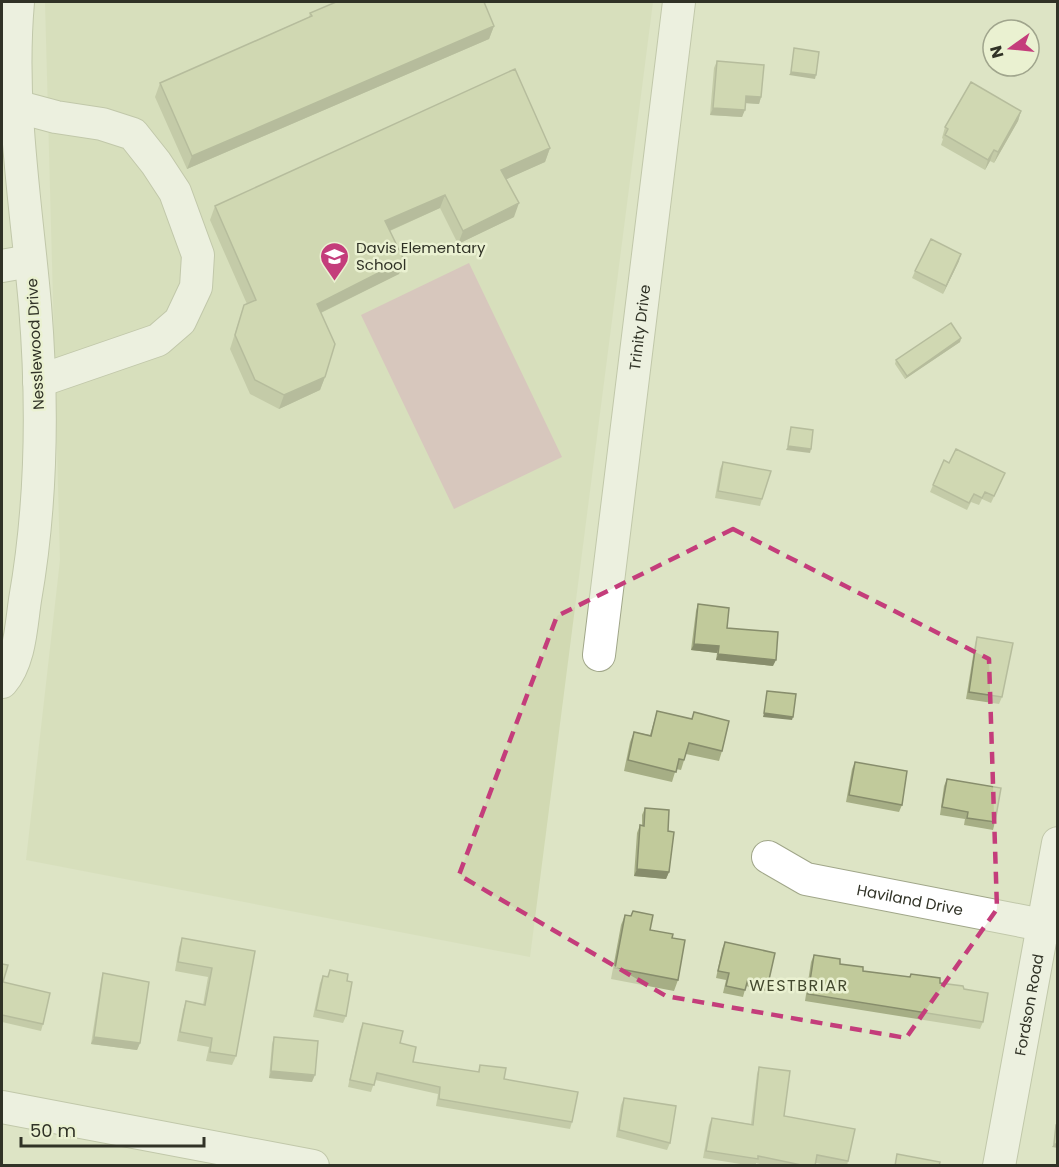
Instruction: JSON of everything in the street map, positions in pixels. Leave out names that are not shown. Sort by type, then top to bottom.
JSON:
[{"type":"street","name":"Nesslewood Drive","points":[[2,681],[11,671],[28,586],[39,458],[39,381],[16,263],[15,106],[18,2]]},
{"type":"street","name":"Trinity Drive","points":[[599,655],[679,2]]},
{"type":"street","points":[[15,106],[56,117],[102,124],[133,134],[175,192],[198,255],[196,286],[180,321],[158,340],[39,381]]},
{"type":"street","name":"Fordson Road","points":[[999,1166],[1050,926],[1058,843]]},
{"type":"street","name":"Haviland Drive","points":[[768,857],[806,879],[1050,926]]},
{"type":"street","points":[[2,1107],[313,1166]]},
{"type":"highlighted area","points":[[733,529],[989,659],[997,909],[906,1038],[666,996],[459,875],[557,616]]},
{"type":"shaded area","name":"Davis Elementary School","points":[[45,2],[653,2],[530,957],[26,860],[60,560]]},
{"type":"shaded area","points":[[469,263],[562,457],[454,509],[361,315]]},
{"type":"building","points":[[336,2],[484,2],[494,26],[192,156],[160,83],[312,16],[310,13]]},
{"type":"building","points":[[794,48],[819,52],[816,75],[791,72]]},
{"type":"building","points":[[717,61],[764,65],[761,97],[746,96],[745,110],[713,108]]},
{"type":"building","points":[[515,69],[550,148],[501,170],[519,203],[463,231],[445,195],[385,221],[404,260],[317,304],[335,344],[325,377],[284,395],[255,380],[235,335],[244,305],[256,300],[215,206]]},
{"type":"building","points":[[971,82],[1021,111],[998,152],[994,150],[988,160],[945,135],[948,129],[945,127]]},
{"type":"building","points":[[931,239],[961,254],[946,286],[915,271]]},
{"type":"building","points":[[951,323],[961,338],[907,376],[896,360]]},
{"type":"building","points":[[791,427],[813,430],[811,449],[788,446]]},
{"type":"building","points":[[956,449],[1005,473],[994,496],[985,492],[982,498],[974,494],[969,503],[933,485],[944,460],[949,463]]},
{"type":"building","points":[[723,462],[771,471],[762,499],[718,491]]},
{"type":"building","points":[[698,604],[729,608],[727,628],[778,632],[776,660],[718,654],[719,646],[694,644]]},
{"type":"building","points":[[977,637],[1013,643],[1002,697],[969,692]]},
{"type":"building","points":[[767,691],[796,694],[793,717],[764,713]]},
{"type":"building","points":[[657,711],[692,719],[694,712],[729,721],[722,751],[689,743],[684,760],[679,759],[676,772],[628,760],[634,732],[651,736]]},
{"type":"building","points":[[855,762],[907,771],[902,805],[849,795]]},
{"type":"building","points":[[947,779],[1001,788],[995,822],[967,818],[968,812],[942,807]]},
{"type":"building","points":[[645,808],[669,810],[668,831],[674,832],[669,872],[637,869],[640,825],[644,826]]},
{"type":"building","points":[[633,911],[653,915],[650,930],[673,934],[672,938],[685,940],[678,980],[615,968],[625,915],[631,916]]},
{"type":"building","points":[[182,938],[255,951],[236,1056],[210,1052],[212,1038],[180,1032],[186,1001],[205,1005],[212,968],[178,962]]},
{"type":"building","points":[[725,942],[775,953],[768,984],[748,979],[745,990],[726,986],[729,973],[718,971]]},
{"type":"building","points":[[814,955],[840,959],[840,964],[863,967],[863,971],[940,978],[940,983],[988,993],[983,1022],[808,994]]},
{"type":"building","points":[[2,964],[8,965],[3,982],[50,993],[43,1024],[2,1015]]},
{"type":"building","points":[[330,970],[348,974],[347,981],[352,982],[346,1016],[316,1010],[323,976],[328,977]]},
{"type":"building","points":[[103,973],[149,982],[140,1043],[94,1037]]},
{"type":"building","points":[[363,1023],[403,1031],[400,1043],[416,1047],[413,1062],[479,1072],[480,1065],[506,1068],[504,1079],[578,1092],[572,1122],[439,1099],[440,1087],[377,1073],[374,1085],[350,1080]]},
{"type":"building","points":[[274,1037],[318,1041],[315,1075],[271,1071]]},
{"type":"building","points":[[759,1067],[790,1071],[784,1116],[855,1129],[848,1161],[817,1155],[815,1166],[806,1166],[758,1156],[758,1159],[706,1151],[712,1118],[753,1125]]},
{"type":"building","points":[[624,1098],[676,1106],[670,1143],[619,1130]]},
{"type":"building","points":[[1056,1125],[1058,1125],[1058,1144],[1054,1144]]},
{"type":"building","points":[[897,1154],[940,1162],[939,1166],[895,1166]]},
{"type":"place","name":"Davis Elementary School","points":[[335,282]]},
{"type":"district","name":"WESTBRIAR","points":[[799,985]]}]
